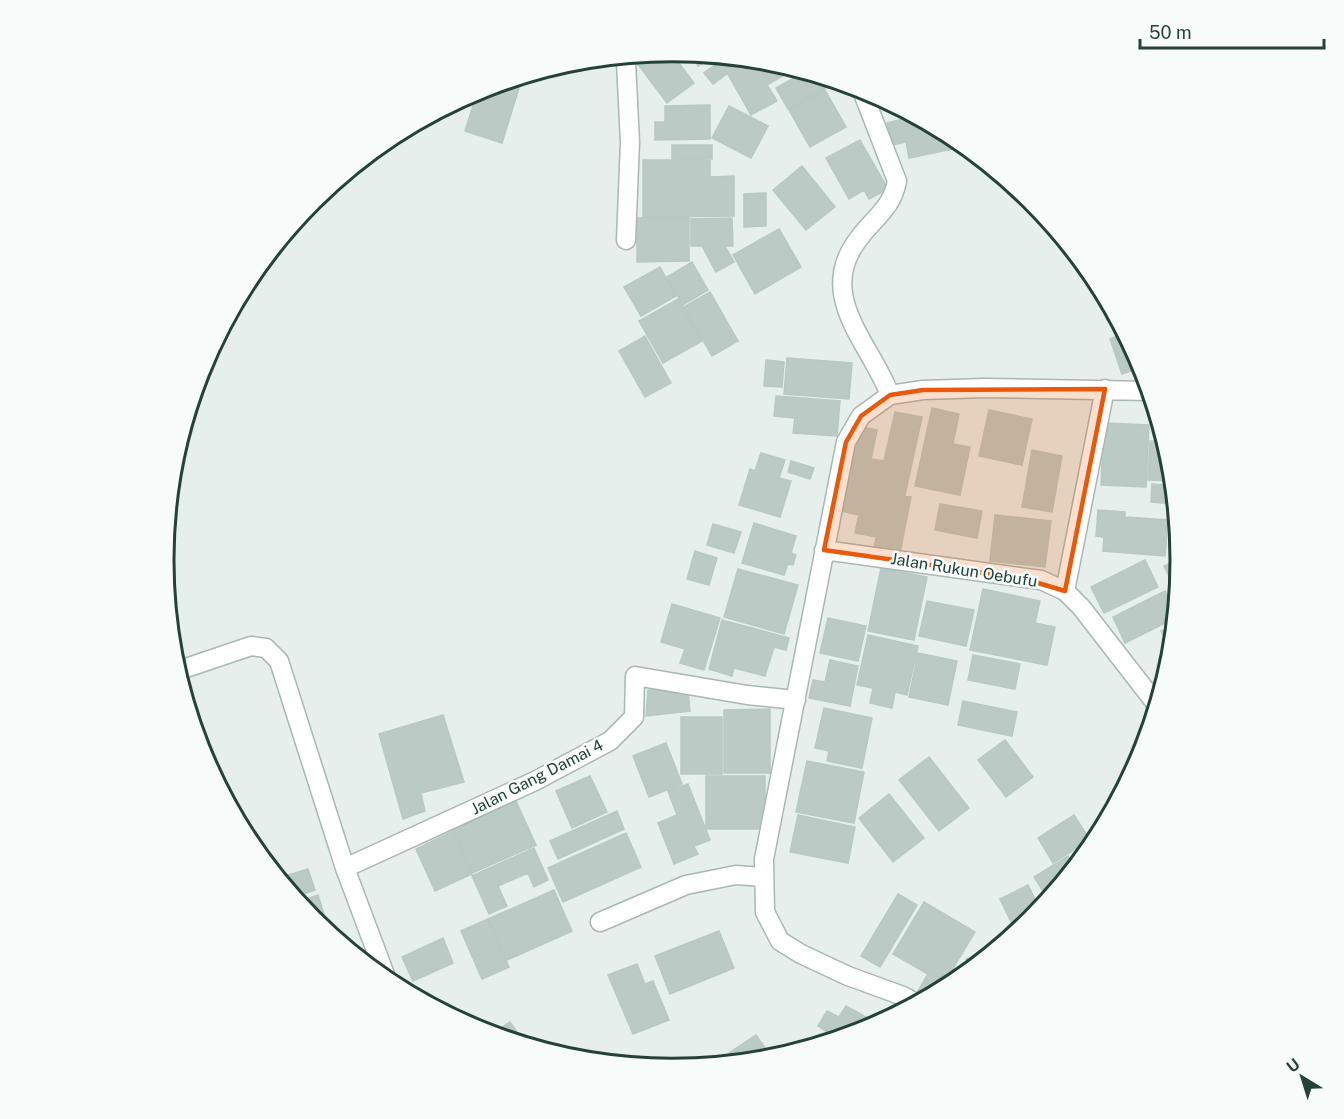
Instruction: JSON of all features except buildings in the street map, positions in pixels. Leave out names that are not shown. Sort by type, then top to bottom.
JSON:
[{"type":"street","points":[[626,64],[630,142],[626,240]]},
{"type":"street","points":[[866,100],[897,181],[895,191],[884,213],[861,235],[848,253],[842,278],[843,304],[856,332],[882,375],[890,395]]},
{"type":"street","points":[[906,999],[801,954],[780,941],[765,912],[764,860],[846,442],[861,416],[890,395],[922,390],[985,388],[1141,391]]},
{"type":"street","points":[[1065,591],[1104,389]]},
{"type":"street","name":"Jalan Rukun Oebufu","points":[[824,550],[1041,580],[1065,591],[1081,607],[1151,697]]},
{"type":"street","points":[[186,668],[251,646],[266,648],[279,661],[345,868],[381,964]]},
{"type":"street","name":"Jalan Gang Damai 4","points":[[345,868],[535,781],[610,741],[634,717],[635,676],[747,695],[796,700]]},
{"type":"street","points":[[600,922],[686,885],[736,875],[764,877]]},
{"type":"highlighted area","points":[[1105,389],[1065,591],[1021,578],[824,550],[846,442],[861,416],[890,395],[923,390]]}]
